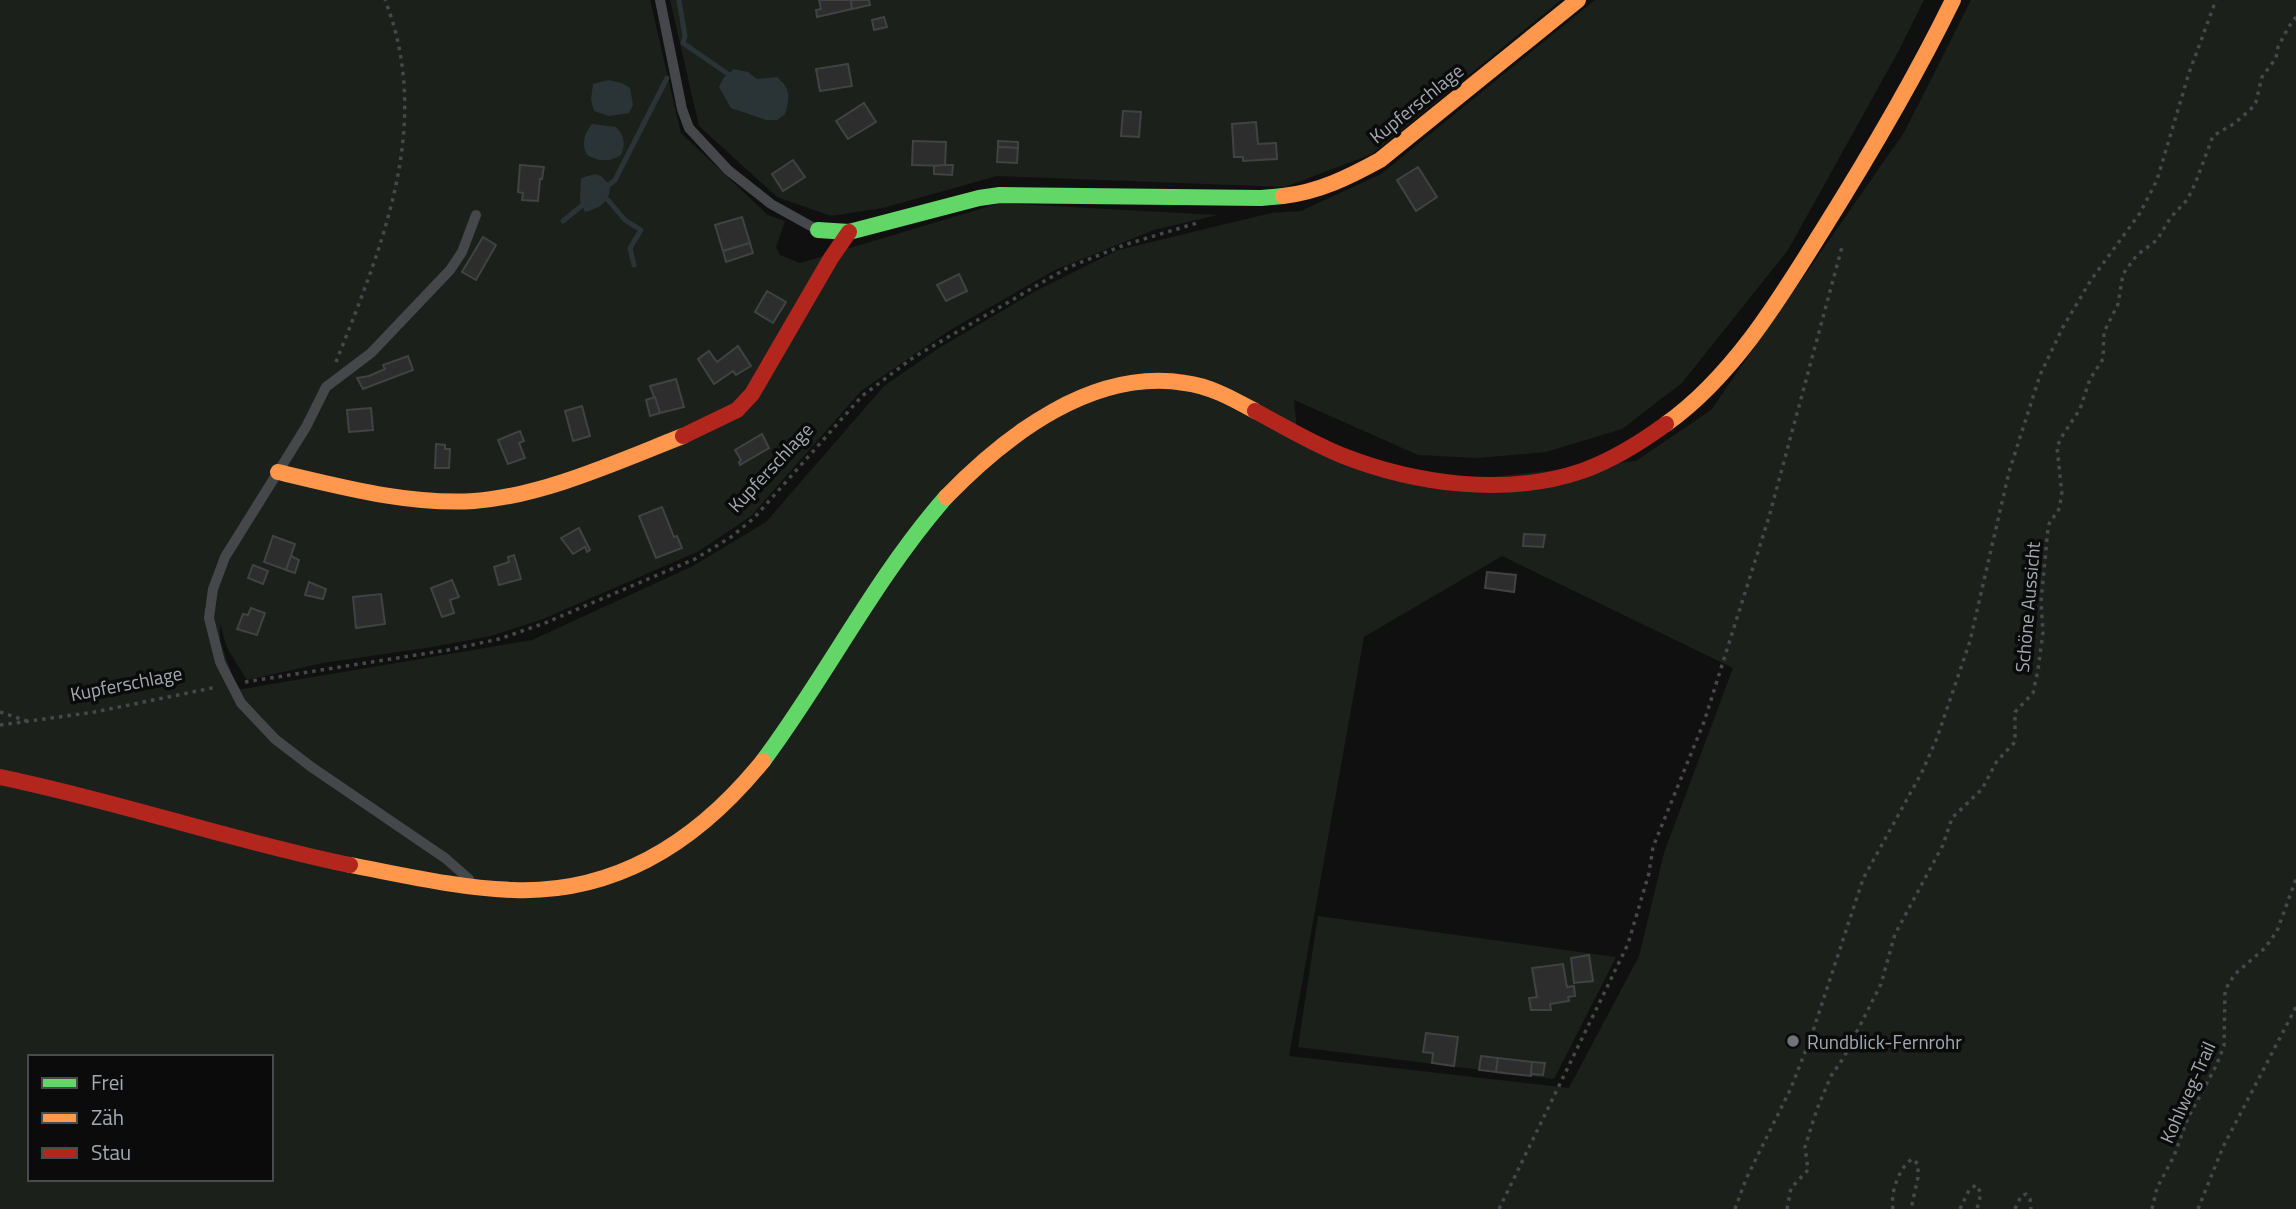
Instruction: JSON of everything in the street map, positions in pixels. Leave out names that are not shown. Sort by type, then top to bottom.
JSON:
[{"type":"main road","name":"Kupferschlage","points":[[818,230],[849,232],[1000,195],[1261,198],[1306,192],[1347,178],[1380,160],[1578,0]]},
{"type":"main road","points":[[0,777],[114,803],[271,848],[475,887],[508,890],[554,889],[607,877],[653,857],[695,831],[724,805],[759,765],[785,729],[903,549],[950,491],[982,460],[1017,433],[1053,411],[1086,396],[1151,379],[1192,383],[1230,397],[1314,442],[1364,463],[1417,477],[1469,484],[1526,483],[1566,476],[1616,457],[1642,442],[1684,411],[1716,379],[1782,297],[1925,58],[1953,0]]},
{"type":"main road","points":[[278,472],[345,487],[421,499],[452,501],[507,497],[562,481],[713,423],[737,410],[752,394],[849,232]]},
{"type":"lane","points":[[660,0],[682,109],[689,128],[728,170],[771,204],[818,230]]},
{"type":"lane","points":[[475,887],[459,868],[287,749],[241,703],[220,662],[210,626],[213,589],[225,557],[306,427],[326,387],[371,353],[450,270],[462,252],[476,215]]},
{"type":"path","points":[[326,387],[380,243],[399,175],[404,131],[403,66],[401,49],[385,0]]},
{"type":"path","points":[[1735,1209],[1746,1179],[1791,1088],[1811,1037],[1863,879],[1922,772],[1941,727],[1973,629],[2014,453],[2040,375],[2063,327],[2091,280],[2140,213],[2157,180],[2189,73],[2216,0]]},
{"type":"path","name":"Schöne Aussicht","points":[[1787,1209],[1791,1188],[1808,1170],[1805,1147],[1817,1109],[1831,1076],[1844,1057],[1881,984],[1895,934],[1943,845],[1952,818],[1982,789],[1997,761],[2015,742],[2014,712],[2033,693],[2042,646],[2041,602],[2048,528],[2061,505],[2057,447],[2080,409],[2090,379],[2103,359],[2104,332],[2118,304],[2123,274],[2137,255],[2157,240],[2171,217],[2191,193],[2213,136],[2235,123],[2256,102],[2262,77],[2276,58],[2278,47],[2296,17]]},
{"type":"path","name":"Kupferschlage","points":[[0,725],[95,712],[231,684],[484,643],[545,623],[680,566],[712,550],[743,528],[862,396],[914,356],[1067,268],[1124,244],[1206,220]]},
{"type":"path","points":[[1499,1209],[1628,944],[1649,873],[1653,846],[1704,722],[1769,517],[1842,247]]},
{"type":"path","points":[[0,712],[29,721]]},
{"type":"path","name":"Kohlweg-Trail","points":[[2152,1209],[2157,1188],[2174,1156],[2188,1118],[2217,1066],[2224,1046],[2225,990],[2235,974],[2265,948],[2277,931],[2296,879]]},
{"type":"path","points":[[2198,1209],[2223,1147],[2296,1007]]},
{"type":"path","points":[[1893,1209],[1891,1197],[1906,1164],[1912,1159],[1918,1164],[1919,1171],[1911,1209]]},
{"type":"path","points":[[1960,1209],[1969,1190],[1976,1185],[1981,1193],[1977,1209]]},
{"type":"path","points":[[2015,1209],[2021,1196],[2026,1195],[2030,1199],[2031,1209]]},
{"type":"shaded area","points":[[0,0],[650,0],[681,133],[768,215],[785,221],[776,247],[780,255],[800,263],[1000,203],[1218,215],[1154,230],[1055,270],[950,330],[861,391],[751,516],[699,551],[543,619],[491,636],[323,663],[247,680],[227,648],[220,624],[220,640],[237,690],[532,640],[693,566],[766,522],[884,386],[939,348],[1034,292],[1118,250],[1271,213],[1301,211],[1381,174],[1595,0],[1924,0],[1788,250],[1682,383],[1622,429],[1546,452],[1477,458],[1418,455],[1294,400],[1298,440],[1419,485],[1636,461],[1711,410],[1905,131],[1971,0],[2296,0],[2296,1209],[0,1209]],"holes":[[[1502,556],[1733,668],[1664,853],[1639,956],[1569,1088],[1289,1056],[1364,637]]]},
{"type":"shaded area","points":[[670,0],[1561,0],[1372,154],[1285,187],[997,176],[883,208],[831,216],[777,197],[699,126]]},
{"type":"shaded area","points":[[734,69],[748,72],[757,79],[777,77],[785,85],[788,94],[785,114],[777,120],[766,120],[731,108],[719,87],[724,77]]},
{"type":"shaded area","points":[[608,80],[630,88],[633,105],[629,113],[609,116],[594,111],[591,99],[593,84]]},
{"type":"shaded area","points":[[592,124],[616,127],[623,140],[621,155],[604,160],[587,155],[584,139]]},
{"type":"shaded area","points":[[595,174],[610,185],[608,195],[600,206],[585,212],[580,201],[581,178]]},
{"type":"shaded area","points":[[1318,916],[1616,957],[1554,1079],[1298,1047]]},
{"type":"building","points":[[819,0],[851,0],[852,9],[817,17],[816,10],[821,9]]},
{"type":"building","points":[[851,0],[869,0],[870,5],[852,9]]},
{"type":"building","points":[[884,17],[887,27],[874,30],[872,20]]},
{"type":"building","points":[[848,64],[852,86],[820,91],[816,69]]},
{"type":"building","points":[[864,103],[876,122],[848,139],[836,121]]},
{"type":"building","points":[[1123,111],[1141,112],[1139,137],[1121,136]]},
{"type":"building","points":[[1256,122],[1258,144],[1276,143],[1277,159],[1243,161],[1243,157],[1234,157],[1232,124]]},
{"type":"building","points":[[913,141],[946,142],[945,166],[912,165]]},
{"type":"building","points":[[998,141],[1018,142],[1018,148],[998,147]]},
{"type":"building","points":[[998,147],[1018,148],[1017,163],[997,162]]},
{"type":"building","points":[[793,160],[805,177],[783,191],[772,174]]},
{"type":"building","points":[[520,165],[544,167],[538,201],[522,200],[523,193],[518,192]]},
{"type":"building","points":[[953,165],[952,175],[934,174],[934,166]]},
{"type":"building","points":[[1418,167],[1437,197],[1416,211],[1397,180]]},
{"type":"building","points":[[742,217],[750,243],[723,251],[715,225]]},
{"type":"building","points":[[483,237],[496,245],[476,280],[462,272]]},
{"type":"building","points":[[750,243],[753,253],[726,262],[723,251]]},
{"type":"building","points":[[959,274],[967,291],[946,301],[937,285]]},
{"type":"building","points":[[767,291],[786,302],[773,323],[755,312]]},
{"type":"building","points":[[738,346],[751,366],[736,375],[733,371],[714,384],[698,359],[709,351],[717,362]]},
{"type":"building","points":[[408,356],[413,370],[363,389],[357,378],[369,376],[385,369],[383,365]]},
{"type":"building","points":[[676,379],[684,407],[660,413],[650,386]]},
{"type":"building","points":[[655,397],[660,413],[650,416],[646,400]]},
{"type":"building","points":[[582,406],[590,436],[573,441],[565,411]]},
{"type":"building","points":[[371,408],[373,430],[349,432],[347,410]]},
{"type":"building","points":[[520,431],[524,441],[519,443],[525,458],[508,464],[498,440]]},
{"type":"building","points":[[762,434],[769,448],[740,465],[741,460],[735,450]]},
{"type":"building","points":[[436,444],[450,449],[449,468],[435,468]]},
{"type":"building","points":[[662,507],[674,537],[677,536],[682,548],[656,558],[639,516]]},
{"type":"building","points":[[579,528],[590,550],[587,552],[585,547],[573,554],[561,538]]},
{"type":"building","points":[[1524,534],[1545,535],[1543,547],[1523,546]]},
{"type":"building","points":[[273,536],[295,544],[286,570],[264,562]]},
{"type":"building","points":[[514,555],[521,579],[499,585],[494,567],[509,562],[508,557]]},
{"type":"building","points":[[291,556],[299,560],[295,573],[286,570]]},
{"type":"building","points":[[253,565],[268,571],[263,584],[248,578]]},
{"type":"building","points":[[1487,572],[1516,575],[1514,592],[1485,588]]},
{"type":"building","points":[[452,580],[459,597],[450,600],[454,613],[442,617],[431,588]]},
{"type":"building","points":[[309,582],[326,589],[323,599],[305,595]]},
{"type":"building","points":[[381,594],[385,624],[356,628],[353,597]]},
{"type":"building","points":[[251,608],[265,613],[257,635],[237,629],[243,614],[248,615]]},
{"type":"building","points":[[1589,955],[1593,981],[1574,983],[1571,958]]},
{"type":"building","points":[[1563,964],[1567,987],[1574,986],[1575,996],[1568,997],[1569,1001],[1550,1004],[1551,1010],[1531,1010],[1529,998],[1537,997],[1532,968]]},
{"type":"building","points":[[1426,1033],[1458,1037],[1454,1066],[1432,1063],[1433,1053],[1423,1052]]},
{"type":"building","points":[[1481,1056],[1498,1058],[1496,1072],[1479,1070]]},
{"type":"building","points":[[1498,1058],[1532,1062],[1531,1076],[1496,1072]]},
{"type":"building","points":[[1532,1062],[1545,1063],[1543,1075],[1531,1074]]},
{"type":"waterway","points":[[679,0],[685,36],[683,43],[728,74]]},
{"type":"waterway","points":[[604,189],[615,180],[667,78]]},
{"type":"waterway","points":[[608,200],[625,220],[641,230],[630,248],[634,265]]},
{"type":"waterway","points":[[563,221],[585,203]]},
{"type":"traffic: fast","points":[[818,230],[849,232],[1000,195],[1283,196]]},
{"type":"traffic: fast","points":[[763,761],[896,560],[946,497]]},
{"type":"traffic: slow","points":[[1283,196],[1333,183],[1380,160],[1578,0]]},
{"type":"traffic: slow","points":[[1666,424],[1713,383],[1771,310],[1874,146],[1953,0]]},
{"type":"traffic: slow","points":[[946,497],[996,451],[1024,430],[1085,396],[1117,386],[1151,381],[1185,383],[1221,394],[1255,411]]},
{"type":"traffic: slow","points":[[278,472],[400,498],[474,501],[500,498],[554,485],[683,436]]},
{"type":"traffic: slow","points":[[350,865],[492,889],[551,889],[587,883],[621,872],[653,857],[683,838],[712,815],[763,761]]},
{"type":"traffic: jam","points":[[683,436],[737,410],[752,394],[849,232]]},
{"type":"traffic: jam","points":[[1255,411],[1319,445],[1369,465],[1429,480],[1460,484],[1523,484],[1582,471],[1605,462],[1666,424]]},
{"type":"traffic: jam","points":[[0,777],[350,865]]},
{"type":"place","name":"Rundblick-Fernrohr","points":[[1793,1041]]}]
